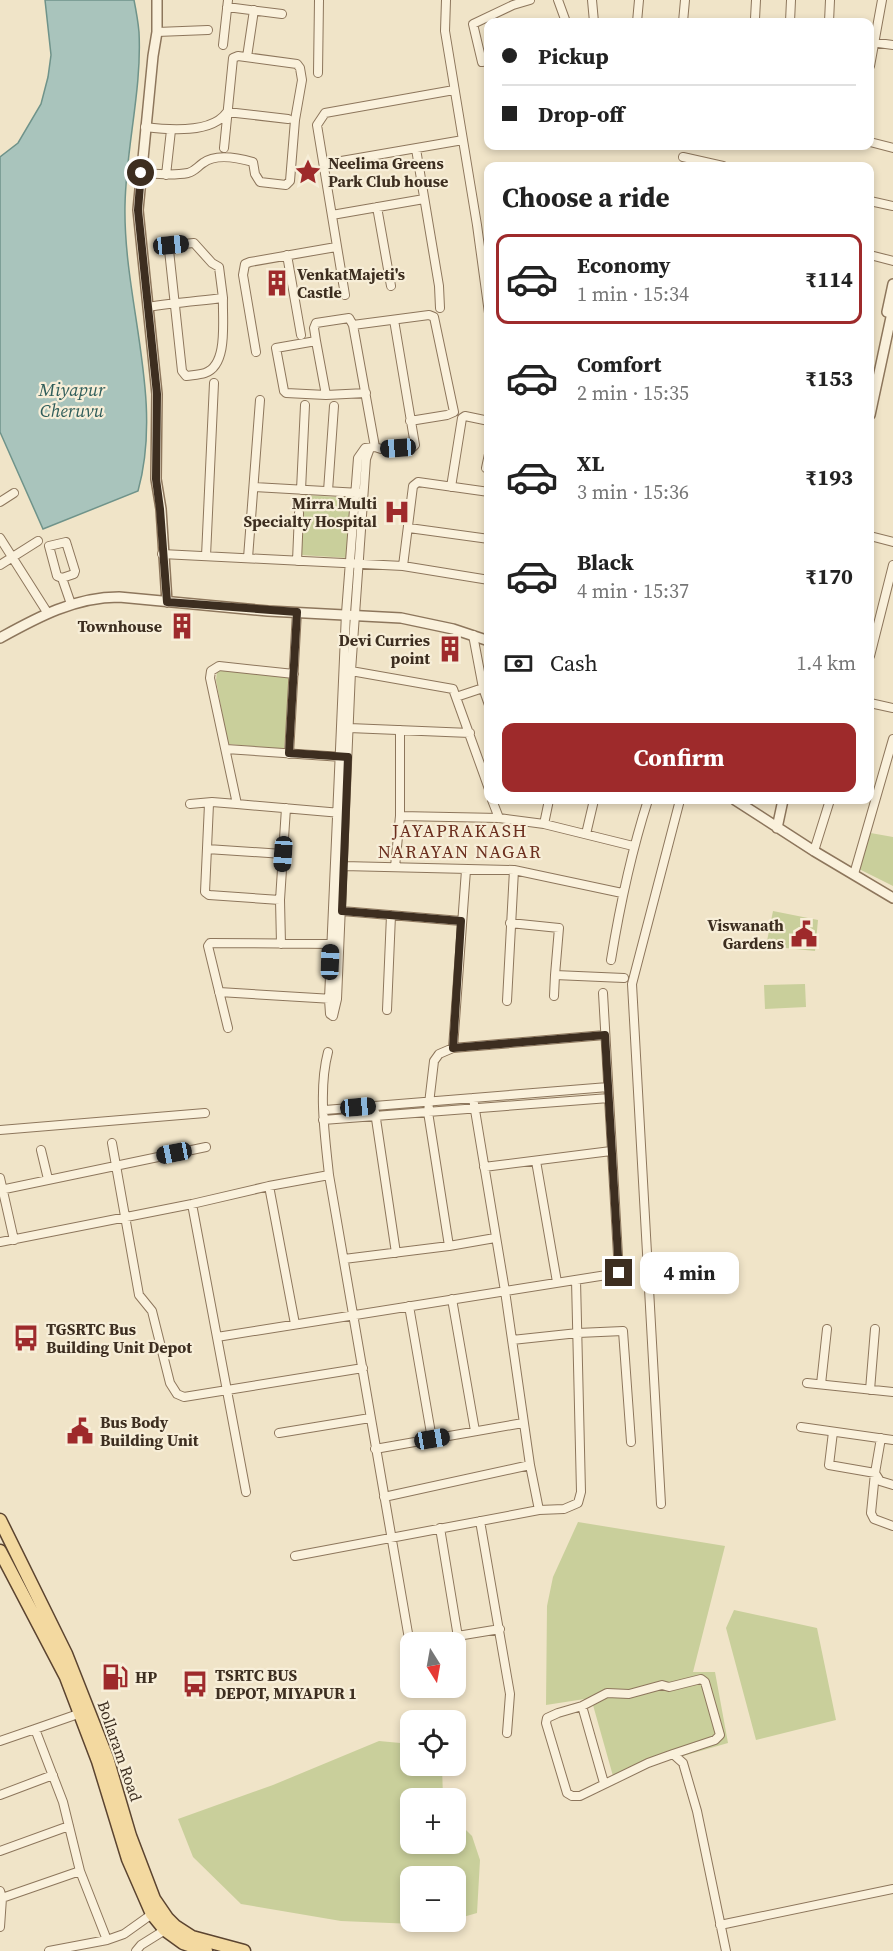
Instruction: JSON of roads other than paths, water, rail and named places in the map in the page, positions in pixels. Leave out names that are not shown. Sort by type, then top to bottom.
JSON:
[{"type":"main road","name":"Bollaram Road","points":[[0,1520],[66,1654],[107,1758],[130,1836],[154,1899],[167,1918],[192,1936],[244,1951]]},
{"type":"main road","name":"Bollaram Road","points":[[0,1551],[53,1649],[81,1713],[128,1859],[152,1914],[165,1930],[183,1943],[206,1951]]},
{"type":"street","points":[[157,0],[157,32],[145,127],[138,210],[157,394],[156,479],[167,602]]},
{"type":"street","points":[[318,73],[319,0]]},
{"type":"street","points":[[446,0],[445,32],[484,279]]},
{"type":"street","points":[[484,62],[482,62],[473,24],[507,3],[530,0]]},
{"type":"street","points":[[558,0],[565,18]]},
{"type":"street","points":[[592,0],[594,18]]},
{"type":"street","points":[[638,18],[639,0]]},
{"type":"street","points":[[683,18],[685,0]]},
{"type":"street","points":[[756,0],[756,18]]},
{"type":"street","points":[[790,18],[791,0]]},
{"type":"street","points":[[829,18],[830,0]]},
{"type":"street","points":[[874,34],[882,0]]},
{"type":"street","points":[[223,45],[228,3],[282,14]]},
{"type":"street","points":[[247,57],[254,10]]},
{"type":"street","points":[[157,32],[208,30]]},
{"type":"street","points":[[874,42],[893,45]]},
{"type":"street","points":[[141,173],[166,175],[189,173],[204,161],[223,158],[254,162],[255,174],[260,182],[285,185],[290,181],[302,80],[297,64],[235,56],[232,62],[224,148]]},
{"type":"street","points":[[345,295],[317,125],[325,113],[454,90]]},
{"type":"street","points":[[145,127],[171,130],[217,123],[227,112]]},
{"type":"street","points":[[227,112],[288,119]]},
{"type":"street","points":[[166,175],[171,130]]},
{"type":"street","points":[[324,164],[463,140]]},
{"type":"street","points":[[874,143],[893,148]]},
{"type":"street","points":[[416,149],[439,286],[440,308]]},
{"type":"street","points":[[683,157],[705,162]]},
{"type":"street","points":[[332,215],[424,199]]},
{"type":"street","points":[[874,204],[893,206]]},
{"type":"street","points":[[377,207],[391,286]]},
{"type":"street","points":[[194,243],[212,263],[219,267],[223,298],[222,352],[213,369],[204,374],[186,376],[182,371],[174,304],[169,250],[171,245],[194,243]]},
{"type":"street","points":[[256,352],[243,268],[245,264],[250,261],[336,247]]},
{"type":"street","points":[[287,255],[301,335]]},
{"type":"street","points":[[874,256],[893,261]]},
{"type":"street","points":[[874,396],[891,313],[893,284]]},
{"type":"street","points":[[148,307],[223,298]]},
{"type":"street","points":[[874,374],[891,313]]},
{"type":"street","points":[[353,325],[429,315],[434,317],[454,412],[410,421]]},
{"type":"street","points":[[219,992],[333,999],[350,614],[360,493],[366,459],[372,448],[366,393],[353,325],[349,318],[319,322],[314,328],[326,395]]},
{"type":"street","points":[[372,448],[381,450],[413,447],[415,444],[394,320]]},
{"type":"street","points":[[316,340],[277,348],[286,393],[326,395],[366,393]]},
{"type":"street","points":[[206,556],[214,383]]},
{"type":"street","points":[[248,558],[260,400]]},
{"type":"street","points":[[302,490],[305,405]]},
{"type":"street","points":[[328,491],[334,406]]},
{"type":"street","points":[[451,487],[462,418],[465,416],[484,420]]},
{"type":"street","points":[[403,566],[415,483],[484,491]]},
{"type":"street","points":[[254,487],[360,493]]},
{"type":"street","points":[[0,502],[14,493]]},
{"type":"street","points":[[297,561],[299,513]]},
{"type":"street","points":[[409,528],[484,538]]},
{"type":"street","points":[[874,537],[893,542]]},
{"type":"street","points":[[0,538],[47,612]]},
{"type":"street","points":[[0,566],[38,541]]},
{"type":"street","points":[[62,578],[74,574],[75,571],[66,542],[49,546],[57,576],[62,578],[71,604]]},
{"type":"street","points":[[162,554],[403,566],[484,579]]},
{"type":"street","points":[[874,643],[891,588],[893,565]]},
{"type":"street","points":[[0,638],[47,612],[100,597],[402,618],[484,639]]},
{"type":"street","points":[[289,753],[297,612]]},
{"type":"street","points":[[344,757],[349,728],[350,614]]},
{"type":"street","points":[[473,635],[484,691]]},
{"type":"street","points":[[237,804],[210,678],[211,671],[219,666],[294,674]]},
{"type":"street","points":[[351,671],[450,687],[470,733],[484,774]]},
{"type":"street","points":[[456,698],[483,688]]},
{"type":"street","points":[[874,704],[893,708]]},
{"type":"street","points":[[349,728],[470,733]]},
{"type":"street","points":[[396,867],[400,816],[400,730]]},
{"type":"street","points":[[854,874],[893,740]]},
{"type":"street","points":[[226,749],[344,757]]},
{"type":"street","points":[[190,804],[212,802],[341,813]]},
{"type":"street","points":[[209,804],[204,887],[207,894],[280,900]]},
{"type":"street","points":[[494,804],[499,818]]},
{"type":"street","points":[[544,824],[548,804]]},
{"type":"street","points":[[586,834],[593,804]]},
{"type":"street","points":[[611,960],[622,893],[633,846],[647,804]]},
{"type":"street","points":[[661,1504],[632,984],[679,804]]},
{"type":"street","points":[[741,804],[893,898]]},
{"type":"street","points":[[775,826],[778,804]]},
{"type":"street","points":[[775,826],[782,804]]},
{"type":"street","points":[[814,851],[829,804]]},
{"type":"street","points":[[281,944],[280,900],[286,808]]},
{"type":"street","points":[[335,944],[342,911],[341,813]]},
{"type":"street","points":[[400,816],[499,818],[544,824],[633,846]]},
{"type":"street","points":[[207,849],[283,854]]},
{"type":"street","points":[[343,866],[514,870],[622,893]]},
{"type":"street","points":[[453,1048],[466,870]]},
{"type":"street","points":[[507,1001],[514,870]]},
{"type":"street","points":[[342,911],[461,921]]},
{"type":"street","points":[[387,1010],[391,915]]},
{"type":"street","points":[[510,923],[559,928],[554,996]]},
{"type":"street","points":[[228,1028],[208,946],[210,943],[335,944]]},
{"type":"street","points":[[555,975],[624,978]]},
{"type":"street","points":[[217,1337],[619,1273],[603,993]]},
{"type":"street","points":[[449,1246],[428,1112],[434,1061],[439,1054],[453,1048],[605,1035]]},
{"type":"street","points":[[328,1052],[324,1081],[323,1120],[329,1175],[408,1632]]},
{"type":"street","points":[[325,1110],[608,1087]]},
{"type":"street","points":[[473,1098],[505,1291],[523,1423],[539,1510]]},
{"type":"street","points":[[323,1120],[609,1098]]},
{"type":"street","points":[[375,1105],[396,1253]]},
{"type":"street","points":[[0,1130],[205,1113]]},
{"type":"street","points":[[112,1143],[139,1295],[152,1311],[170,1383],[177,1394],[184,1397],[227,1392],[363,1368]]},
{"type":"street","points":[[1,1190],[206,1147]]},
{"type":"street","points":[[41,1150],[48,1179]]},
{"type":"street","points":[[484,1167],[611,1151]]},
{"type":"street","points":[[536,1161],[557,1282]]},
{"type":"street","points":[[0,1242],[192,1204],[269,1185],[329,1175]]},
{"type":"street","points":[[0,1178],[14,1240]]},
{"type":"street","points":[[269,1185],[295,1324]]},
{"type":"street","points":[[192,1204],[246,1492]]},
{"type":"street","points":[[344,1259],[495,1238]]},
{"type":"street","points":[[295,1556],[539,1510],[564,1509],[578,1503],[581,1492],[576,1280]]},
{"type":"street","points":[[452,1299],[475,1431]]},
{"type":"street","points":[[409,1306],[432,1439]]},
{"type":"street","points":[[821,1384],[827,1329]]},
{"type":"street","points":[[870,1390],[875,1329]]},
{"type":"street","points":[[512,1340],[623,1331],[631,1442]]},
{"type":"street","points":[[807,1383],[893,1392]]},
{"type":"street","points":[[279,1433],[370,1418]]},
{"type":"street","points":[[375,1449],[523,1423]]},
{"type":"street","points":[[801,1427],[893,1440]]},
{"type":"street","points":[[833,1432],[829,1465],[875,1473],[880,1481],[893,1485]]},
{"type":"street","points":[[881,1438],[871,1513],[874,1519],[893,1526]]},
{"type":"street","points":[[384,1497],[530,1465]]},
{"type":"street","points":[[480,1521],[510,1694],[507,1733]]},
{"type":"street","points":[[440,1528],[457,1632]]},
{"type":"street","points":[[466,1635],[500,1629]]},
{"type":"street","points":[[701,1679],[705,1682],[720,1735],[715,1740],[673,1754],[648,1763],[580,1796],[572,1796],[567,1793],[546,1723],[548,1718],[558,1713],[582,1706],[607,1693],[629,1694],[662,1685],[669,1687],[701,1679]]},
{"type":"street","points":[[582,1706],[604,1784]]},
{"type":"street","points":[[0,1741],[81,1713]]},
{"type":"street","points":[[35,1729],[63,1802],[80,1871],[107,1940]]},
{"type":"street","points":[[673,1754],[683,1763],[697,1811],[726,1951]]},
{"type":"street","points":[[0,1795],[53,1775]]},
{"type":"street","points":[[0,1851],[69,1826]]},
{"type":"street","points":[[0,1927],[1,1895],[80,1871]]},
{"type":"street","points":[[720,1925],[893,1889]]},
{"type":"street","points":[[50,1951],[81,1948],[124,1934],[152,1914]]},
{"type":"street","points":[[136,1951],[141,1945],[165,1930]]},
{"type":"water","name":"Miyapur Cheruvu","points":[[45,0],[134,0],[139,32],[139,54],[126,183],[126,241],[145,385],[147,420],[145,456],[138,491],[43,529],[0,432],[0,157],[18,143],[41,104],[51,55]]},
{"type":"place","name":"Neelima Greens Park Club house","points":[[308,172]]},
{"type":"place","name":"VenkatMajeti's Castle","points":[[277,283]]},
{"type":"place","name":"Mirra Multi Specialty Hospital","points":[[397,512]]},
{"type":"place","name":"Townhouse","points":[[182,626]]},
{"type":"place","name":"Devi Curries point","points":[[450,649]]},
{"type":"place","name":"Viswanath Gardens","points":[[804,934]]},
{"type":"place","name":"TGSRTC Bus Building Unit Depot","points":[[26,1338]]},
{"type":"place","name":"Bus Body Building Unit","points":[[80,1431]]},
{"type":"place","name":"HP","points":[[115,1677]]},
{"type":"place","name":"TSRTC BUS DEPOT, MIYAPUR 1","points":[[195,1684]]},
{"type":"district","name":"JAYAPRAKASH NARAYAN NAGAR","points":[[460,841]]}]
